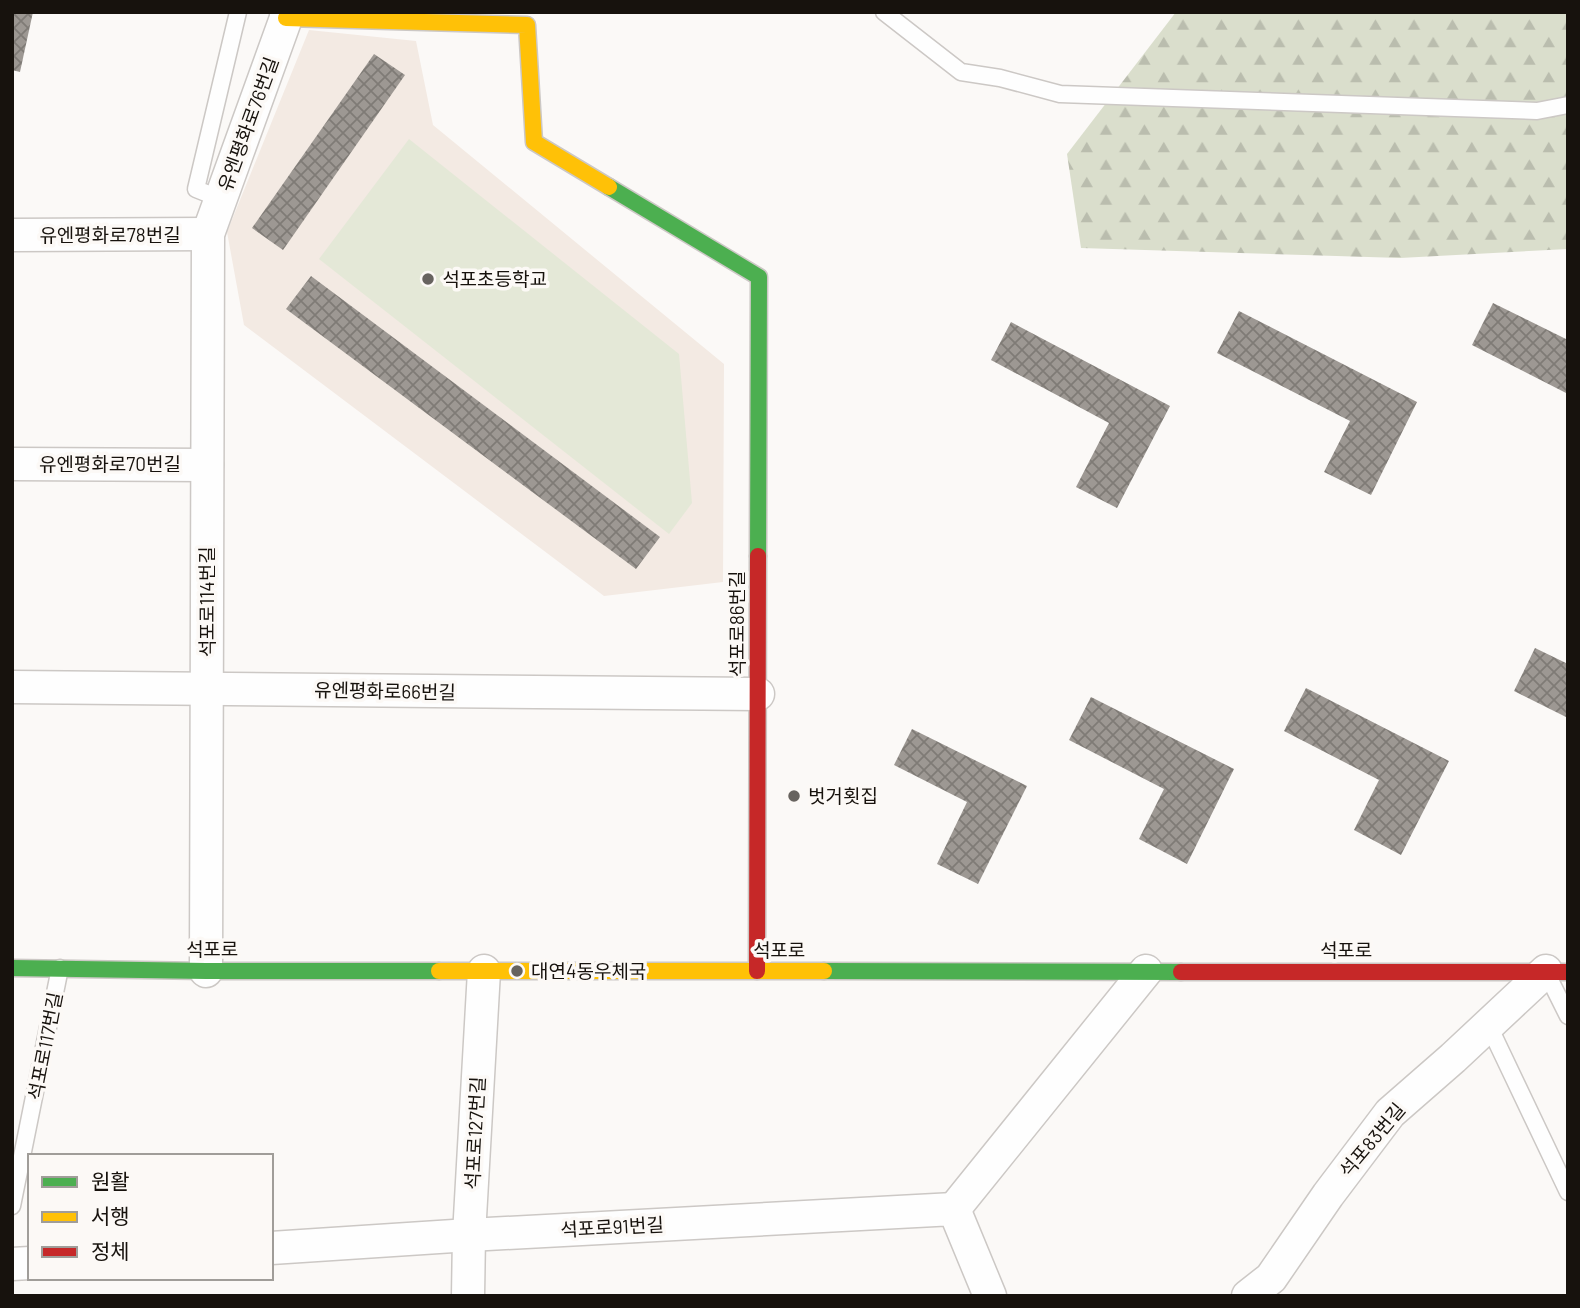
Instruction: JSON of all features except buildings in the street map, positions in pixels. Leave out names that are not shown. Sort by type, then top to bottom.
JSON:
[{"type":"main road","name":"석포로86번길","points":[[286,15],[527,26],[534,142],[759,276],[757,971]]},
{"type":"main road","name":"석포로","points":[[12,968],[206,971],[1557,972]]},
{"type":"street","name":"유엔평화로76번길","points":[[208,234],[286,15]]},
{"type":"street","name":"유엔평화로78번길","points":[[12,235],[208,234]]},
{"type":"street","name":"석포로114번길","points":[[206,971],[208,234]]},
{"type":"street","name":"유엔평화로70번길","points":[[12,464],[207,465]]},
{"type":"street","name":"유엔평화로66번길","points":[[12,687],[758,694]]},
{"type":"street","name":"석포로127번길","points":[[468,1296],[484,971]]},
{"type":"street","points":[[990,1296],[954,1209],[1146,971]]},
{"type":"street","name":"석포83번길","points":[[1248,1296],[1271,1278],[1328,1195],[1390,1113],[1488,1024],[1557,972]]},
{"type":"street","name":"석포로91번길","points":[[273,1248],[954,1209]]},
{"type":"lane","points":[[221,199],[196,189],[238,12]]},
{"type":"lane","points":[[884,12],[961,72],[1000,78],[1060,94],[1537,111],[1568,105]]},
{"type":"lane","name":"석포로117번길","points":[[12,1206],[60,968]]},
{"type":"lane","points":[[1557,972],[1568,1016]]},
{"type":"lane","points":[[1488,1024],[1568,1192]]},
{"type":"shaded area","name":"석포초등학교","points":[[309,30],[416,41],[433,125],[724,364],[723,582],[604,596],[244,325],[227,232]]},
{"type":"green space","points":[[1176,12],[1568,12],[1568,249],[1400,258],[1081,248],[1067,154]]},
{"type":"green space","points":[[409,139],[679,354],[692,503],[669,534],[319,259]]},
{"type":"traffic: fast","points":[[609,187],[759,277],[758,556]]},
{"type":"traffic: fast","points":[[12,968],[439,971]]},
{"type":"traffic: fast","points":[[824,971],[1181,972]]},
{"type":"traffic: slow","points":[[286,18],[527,25],[534,142],[609,187]]},
{"type":"traffic: slow","points":[[439,971],[824,971]]},
{"type":"traffic: jam","points":[[757,971],[758,556]]},
{"type":"traffic: jam","points":[[1181,972],[1568,972]]},
{"type":"place","name":"석포초등학교","points":[[428,279]]},
{"type":"place","name":"벗거횟집","points":[[794,796]]},
{"type":"place","name":"대연4동우체국","points":[[517,971]]}]
